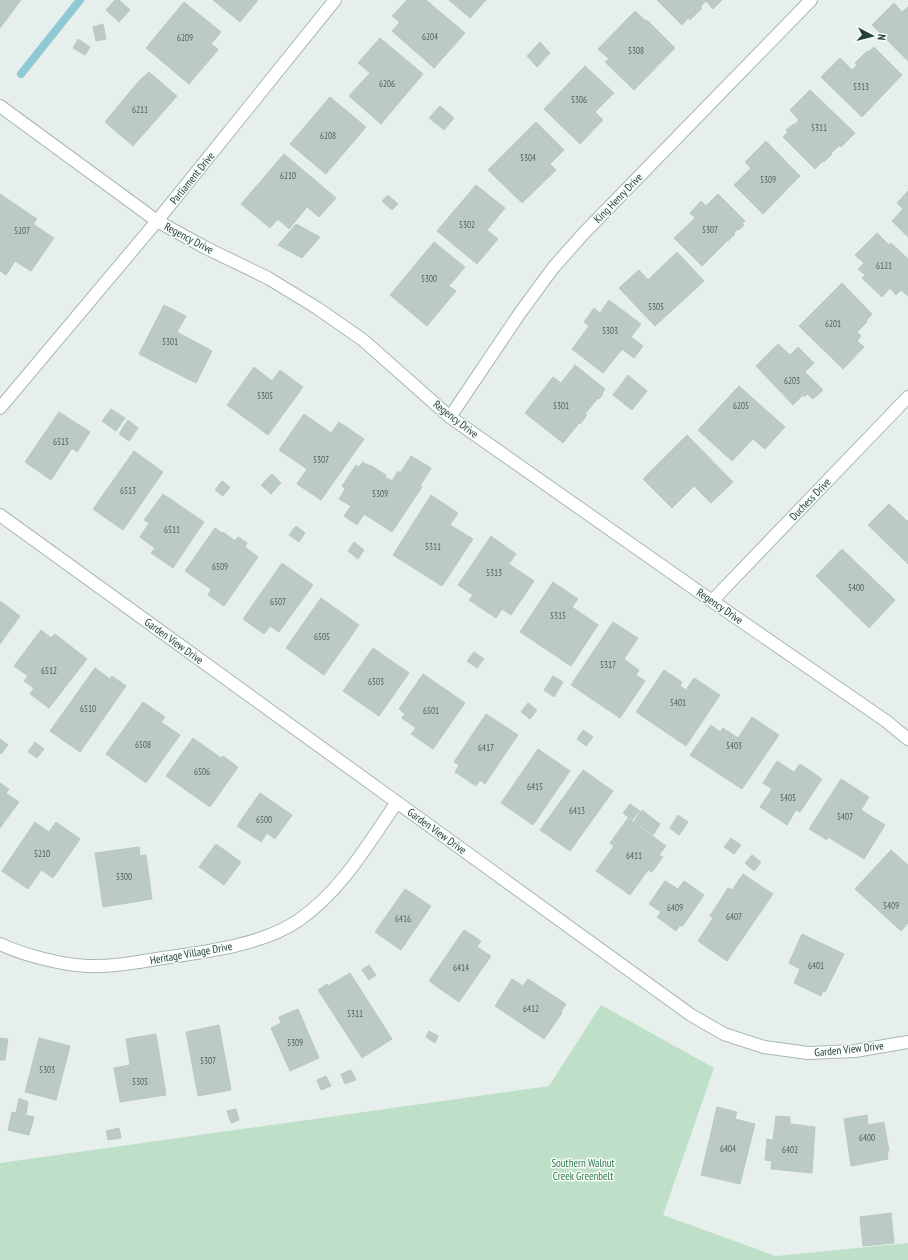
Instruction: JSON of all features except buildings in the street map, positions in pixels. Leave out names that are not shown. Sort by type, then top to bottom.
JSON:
[{"type":"street","name":"Parliament Drive","points":[[0,408],[157,221],[335,0]]},
{"type":"street","name":"King Henry Drive","points":[[450,417],[520,313],[553,268],[584,233],[812,0]]},
{"type":"street","name":"Regency Drive","points":[[0,106],[157,221],[206,248],[268,278],[317,308],[363,340],[450,417],[886,721],[908,739]]},
{"type":"street","name":"Duchess Drive","points":[[712,601],[908,397]]},
{"type":"street","name":"Garden View Drive","points":[[0,515],[691,1015],[724,1034],[764,1047],[808,1053],[855,1051],[908,1042]]},
{"type":"street","name":"Heritage Village Drive","points":[[0,944],[11,950],[47,960],[87,966],[116,965],[225,948],[272,934],[298,921],[319,904],[347,875],[397,802]]},
{"type":"green space","name":"Southern Walnut Creek Greenbelt","points":[[601,1005],[714,1068],[663,1215],[776,1256],[908,1243],[908,1260],[0,1260],[0,1163],[549,1086]]},
{"type":"waterway","points":[[21,74],[80,0]]}]
